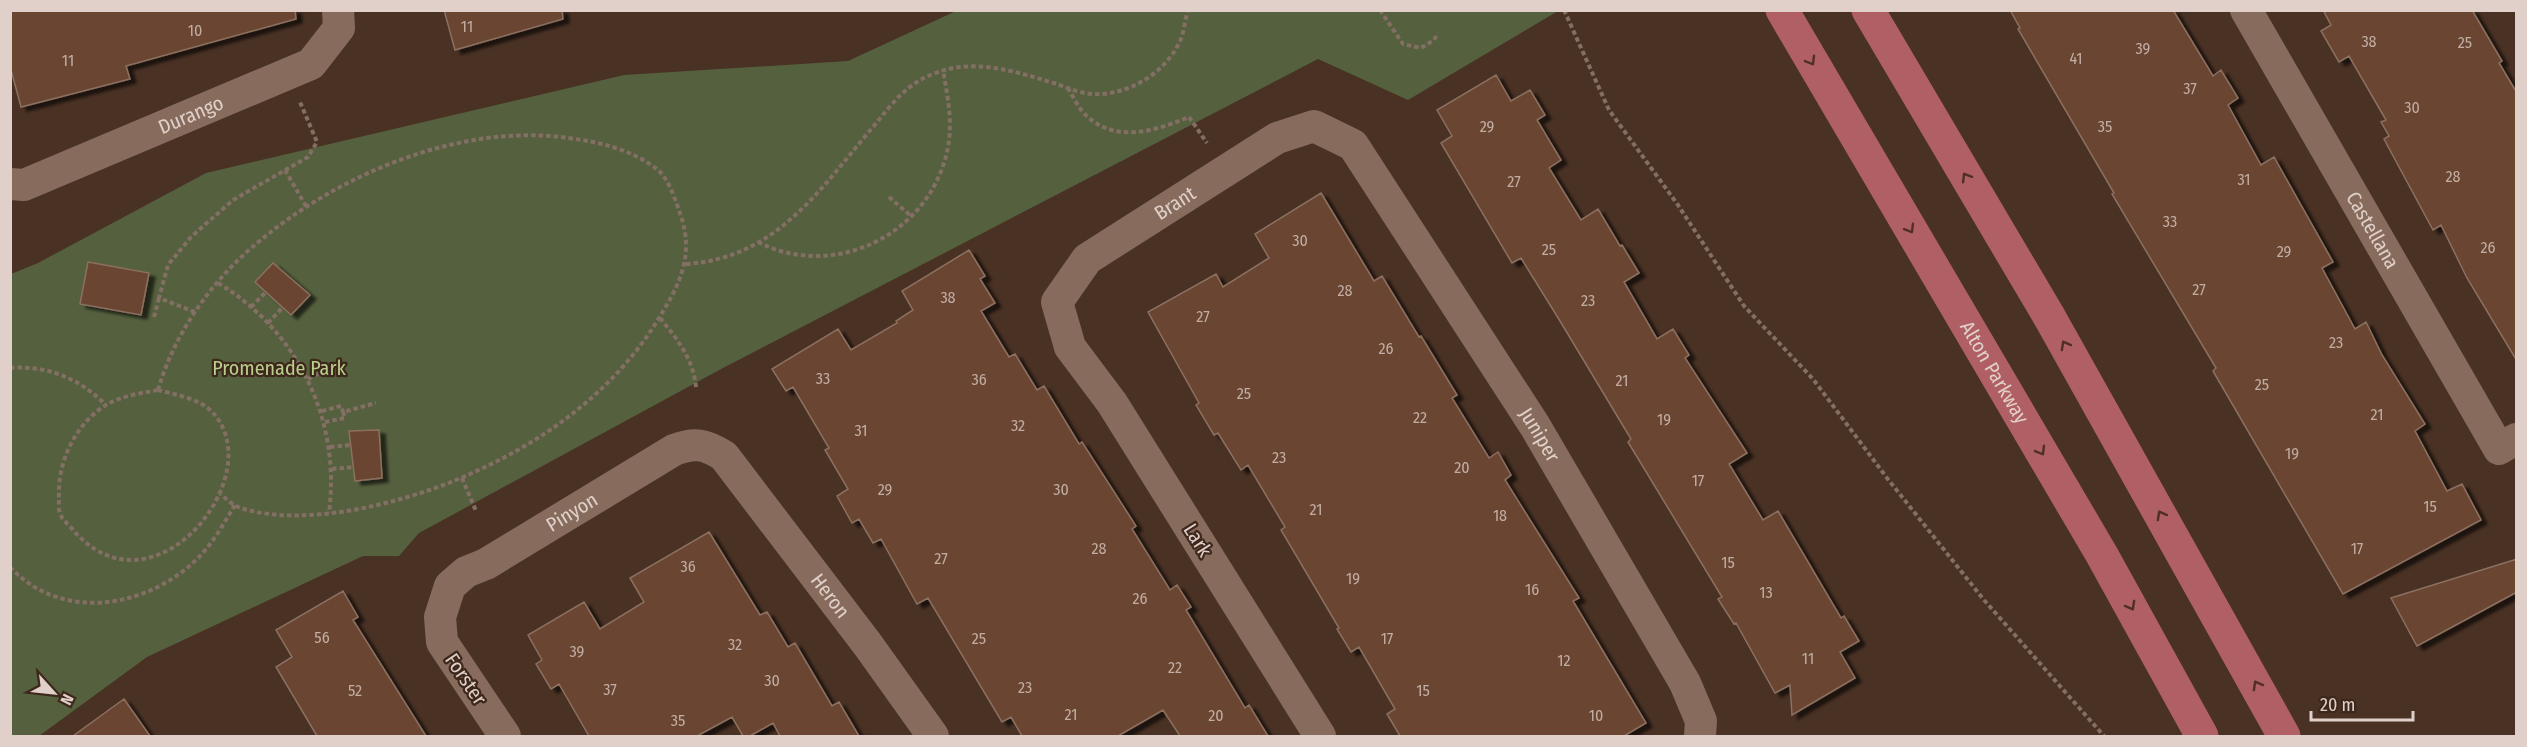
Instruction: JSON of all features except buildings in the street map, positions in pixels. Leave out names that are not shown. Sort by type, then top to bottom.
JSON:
[{"type":"main road","name":"Alton Parkway","points":[[1782,10],[2102,555],[2202,736]]},
{"type":"main road","points":[[1868,10],[2050,318],[2284,736]]},
{"type":"street","name":"Durango","points":[[10,184],[24,185],[311,64],[339,28],[338,10]]},
{"type":"street","name":"Castellana","points":[[2246,10],[2508,444]]},
{"type":"street","name":"Brant","points":[[1070,347],[1057,302],[1087,259],[1277,138],[1314,126],[1353,145]]},
{"type":"street","name":"Juniper","points":[[1353,145],[1541,436],[1685,683],[1701,721],[1700,736]]},
{"type":"street","name":"Lark","points":[[1070,347],[1112,403],[1320,736]]},
{"type":"street","name":"Pinyon","points":[[440,617],[450,586],[466,572],[486,564],[674,450],[691,444],[707,445],[724,456]]},
{"type":"street","name":"Heron","points":[[724,456],[868,645],[933,736]]},
{"type":"street","name":"Forster","points":[[440,617],[442,642],[506,736]]},
{"type":"path","points":[[686,264],[713,262],[757,242],[810,204],[888,108],[914,81],[943,70],[974,66],[1013,71],[1092,94],[1130,89],[1155,74],[1180,42],[1188,10]]},
{"type":"path","points":[[1380,10],[1403,44],[1421,48],[1434,40],[1438,33]]},
{"type":"path","points":[[1564,10],[1609,110],[1678,205],[1743,306],[1813,379],[1887,478],[1984,600],[2104,736]]},
{"type":"path","points":[[757,242],[776,252],[805,257],[846,255],[887,236],[911,216],[931,194],[946,156],[951,120],[943,70]]},
{"type":"path","points":[[154,317],[168,265],[191,237],[233,200],[308,157],[317,142],[288,74]]},
{"type":"path","points":[[1068,88],[1083,112],[1102,126],[1127,133],[1149,132],[1189,117],[1226,171]]},
{"type":"path","points":[[158,390],[168,356],[195,312],[235,264],[307,207],[343,185],[388,164],[443,147],[499,136],[555,135],[604,143],[638,158],[662,173],[678,205],[687,234],[686,264],[660,318],[618,375],[581,409],[532,443],[462,478],[383,506],[329,513],[272,515],[235,506],[220,494]]},
{"type":"path","points":[[285,170],[307,207]]},
{"type":"path","points":[[889,197],[911,216]]},
{"type":"path","points":[[218,283],[251,307],[268,323],[292,353],[308,379],[322,411],[330,447],[332,469],[329,513]]},
{"type":"path","points":[[251,307],[266,292]]},
{"type":"path","points":[[159,298],[195,312]]},
{"type":"path","points":[[268,323],[283,307]]},
{"type":"path","points":[[660,318],[681,344],[694,370],[696,387]]},
{"type":"path","points":[[308,379],[337,364]]},
{"type":"path","points":[[10,368],[30,366],[64,376],[88,387],[106,405]]},
{"type":"path","points":[[158,390],[208,408],[226,432],[228,458],[220,494],[201,523],[183,542],[155,556],[130,561],[107,556],[79,537],[60,514],[58,484],[66,452],[84,424],[106,405],[132,395],[158,390]]},
{"type":"path","points":[[343,412],[376,403]]},
{"type":"path","points":[[322,411],[340,406],[345,418],[325,422]]},
{"type":"path","points":[[330,447],[351,445]]},
{"type":"path","points":[[332,469],[354,467]]},
{"type":"path","points":[[462,478],[476,511]]},
{"type":"path","points":[[10,567],[34,586],[68,602],[95,604],[117,602],[153,589],[188,567],[206,549],[235,506]]},
{"type":"green space","name":"Promenade Park","points":[[956,11],[1558,11],[1408,100],[1318,59],[723,368],[419,533],[399,556],[363,556],[147,657],[39,736],[11,736],[11,274],[38,263],[206,173],[624,75],[848,61]]}]
